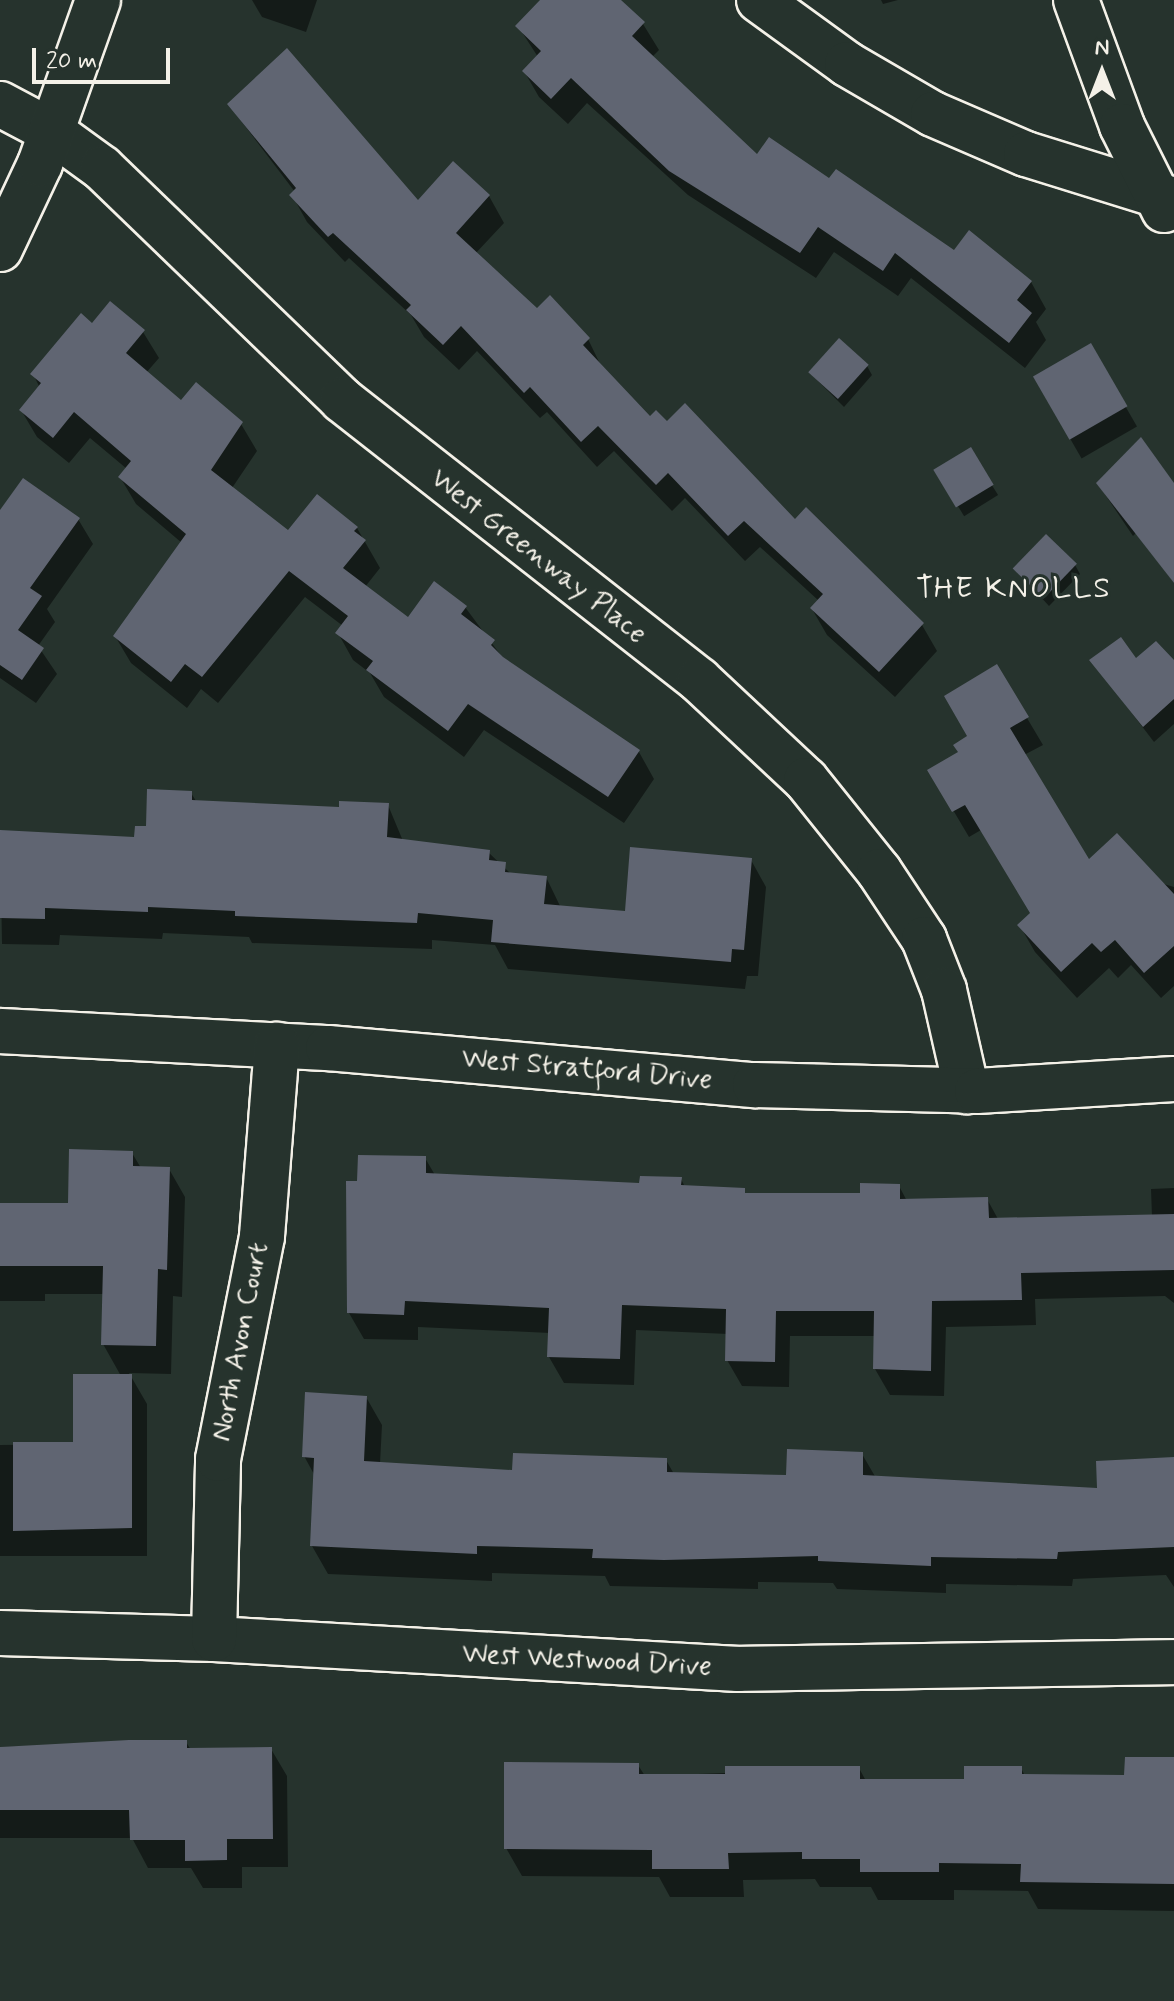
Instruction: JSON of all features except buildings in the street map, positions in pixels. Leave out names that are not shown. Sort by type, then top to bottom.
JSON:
[{"type":"street","points":[[0,249],[51,131],[98,0]]},
{"type":"street","points":[[759,0],[847,64],[933,114],[1026,154],[1168,208]]},
{"type":"street","points":[[1076,0],[1122,126],[1168,208]]},
{"type":"street","name":"West Greenway Place","points":[[0,104],[51,131],[117,182],[342,400],[699,680],[806,780],[879,871],[924,939],[942,982],[967,1091]]},
{"type":"street","name":"West Stratford Drive","points":[[0,1031],[277,1045],[755,1085],[967,1091],[1174,1079]]},
{"type":"street","name":"North Avon Court","points":[[214,1639],[218,1459],[262,1236],[277,1045]]},
{"type":"street","name":"West Westwood Drive","points":[[0,1633],[214,1639],[738,1669],[1174,1662]]},
{"type":"district","name":"THE KNOLLS","points":[[1014,589]]}]
